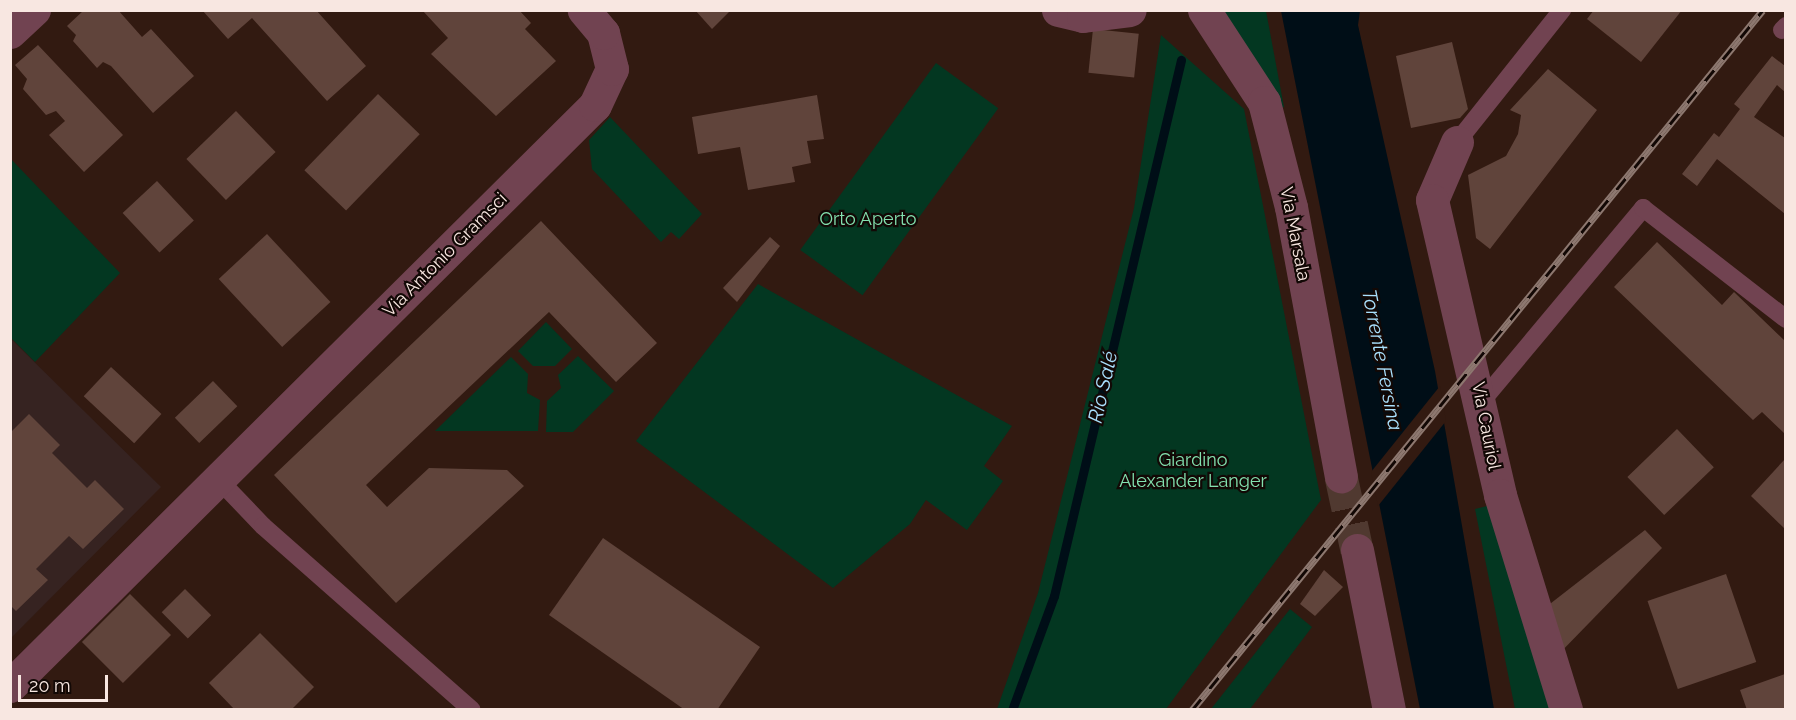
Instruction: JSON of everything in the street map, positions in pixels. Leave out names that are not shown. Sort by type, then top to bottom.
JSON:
[{"type":"street","points":[[10,32],[34,10]]},
{"type":"street","name":"Via Antonio Gramsci","points":[[10,686],[595,105],[612,69],[603,33],[585,10]]},
{"type":"street","points":[[1058,10],[1083,16],[1130,10]]},
{"type":"street","name":"Via Marsala","points":[[1204,10],[1264,102],[1291,207],[1341,476]]},
{"type":"street","name":"Via Cauriol","points":[[1457,142],[1432,200],[1481,402],[1500,495],[1566,710]]},
{"type":"street","points":[[1357,550],[1389,710]]},
{"type":"lane","points":[[1457,142],[1562,10]]},
{"type":"lane","points":[[1481,402],[1643,208],[1785,320]]},
{"type":"lane","points":[[218,479],[263,526],[472,710]]},
{"type":"shaded area","points":[[10,338],[161,487],[11,638],[10,638]]},
{"type":"green space","points":[[1220,11],[1266,11],[1284,107],[1279,109]]},
{"type":"green space","name":"Giardino Alexander Langer","points":[[1161,35],[1244,109],[1321,500],[1166,709],[997,709],[1038,593],[1134,208]]},
{"type":"green space","name":"Orto Aperto","points":[[936,63],[998,108],[863,295],[800,250]]},
{"type":"green space","points":[[610,117],[702,214],[679,239],[671,232],[661,242],[592,169],[589,140]]},
{"type":"green space","points":[[10,158],[120,273],[35,362],[11,338]]},
{"type":"green space","points":[[758,284],[1012,426],[984,466],[1003,481],[967,530],[926,500],[910,524],[833,588],[636,441]]},
{"type":"green space","points":[[546,322],[572,349],[555,366],[533,366],[518,351]]},
{"type":"green space","points":[[578,356],[614,391],[573,432],[546,432],[547,401],[561,388],[558,375]]},
{"type":"green space","points":[[511,357],[528,374],[527,393],[540,400],[538,431],[435,431]]},
{"type":"green space","points":[[1487,506],[1551,709],[1515,709],[1475,509]]},
{"type":"green space","points":[[1290,609],[1312,627],[1250,709],[1211,709]]},
{"type":"water","name":"Torrente Fersina","points":[[1281,11],[1360,11],[1358,25],[1435,371],[1494,709],[1420,709]]},
{"type":"pier","points":[[1440,386],[1446,421],[1378,506],[1371,472]]},
{"type":"building","points":[[84,10],[118,10],[142,37],[151,29],[194,76],[153,113],[111,66],[103,62],[97,68],[73,41],[76,35],[67,26]]},
{"type":"building","points":[[202,10],[316,10],[366,66],[327,101],[252,18],[228,39]]},
{"type":"building","points":[[422,10],[519,10],[531,23],[525,29],[556,61],[496,116],[431,54],[448,38]]},
{"type":"building","points":[[695,10],[731,10],[712,29]]},
{"type":"building","points":[[1594,10],[1682,10],[1641,62],[1587,19]]},
{"type":"building","points":[[1093,29],[1139,34],[1134,78],[1088,73]]},
{"type":"building","points":[[1452,42],[1468,109],[1460,118],[1411,128],[1396,56]]},
{"type":"building","points":[[38,45],[123,135],[84,172],[49,135],[65,121],[56,111],[46,115],[23,89],[27,79],[15,65]]},
{"type":"building","points":[[1772,56],[1785,66],[1785,92],[1777,85],[1754,117],[1785,138],[1785,214],[1717,159],[1697,186],[1682,174],[1714,133],[1719,137],[1740,109],[1734,104]]},
{"type":"building","points":[[1548,69],[1597,110],[1490,249],[1476,238],[1468,175],[1506,156],[1518,134],[1521,115],[1510,110]]},
{"type":"building","points":[[378,94],[420,134],[346,211],[304,170]]},
{"type":"building","points":[[817,95],[824,139],[807,141],[811,163],[792,167],[795,182],[748,190],[740,147],[698,154],[692,117]]},
{"type":"building","points":[[236,111],[276,152],[226,200],[186,159]]},
{"type":"building","points":[[157,181],[194,220],[159,253],[123,213]]},
{"type":"building","points":[[541,221],[657,343],[616,382],[549,312],[366,485],[387,507],[429,468],[507,470],[524,486],[396,603],[274,475]]},
{"type":"building","points":[[267,234],[330,302],[282,347],[219,279]]},
{"type":"building","points":[[770,237],[780,246],[737,302],[723,288]]},
{"type":"building","points":[[1657,242],[1722,305],[1734,292],[1785,341],[1785,434],[1762,412],[1753,420],[1614,287]]},
{"type":"building","points":[[111,367],[161,414],[134,443],[84,396]]},
{"type":"building","points":[[213,381],[237,406],[199,443],[175,418]]},
{"type":"building","points":[[29,414],[60,445],[52,453],[87,488],[95,480],[124,509],[83,549],[69,536],[36,569],[48,580],[16,611],[10,605],[10,433]]},
{"type":"building","points":[[1677,429],[1714,467],[1664,515],[1627,477]]},
{"type":"building","points":[[1785,459],[1785,529],[1751,496]]},
{"type":"building","points":[[1645,530],[1662,548],[1554,659],[1546,607]]},
{"type":"building","points":[[603,538],[760,647],[717,710],[685,710],[549,615]]},
{"type":"building","points":[[1324,570],[1343,587],[1315,616],[1300,604]]},
{"type":"building","points":[[1726,574],[1756,662],[1678,689],[1648,601]]},
{"type":"building","points":[[185,589],[211,615],[188,638],[162,612]]},
{"type":"building","points":[[130,594],[171,635],[123,683],[82,642]]},
{"type":"building","points":[[260,633],[314,687],[291,710],[235,710],[209,683]]},
{"type":"building","points":[[1785,674],[1785,710],[1747,710],[1740,690]]},
{"type":"waterway","name":"Rio Salé","points":[[1012,710],[1054,596],[1181,60]]},
{"type":"tunnel","points":[[1341,476],[1357,550]]},
{"type":"railway","points":[[1192,710],[1763,10]]}]
